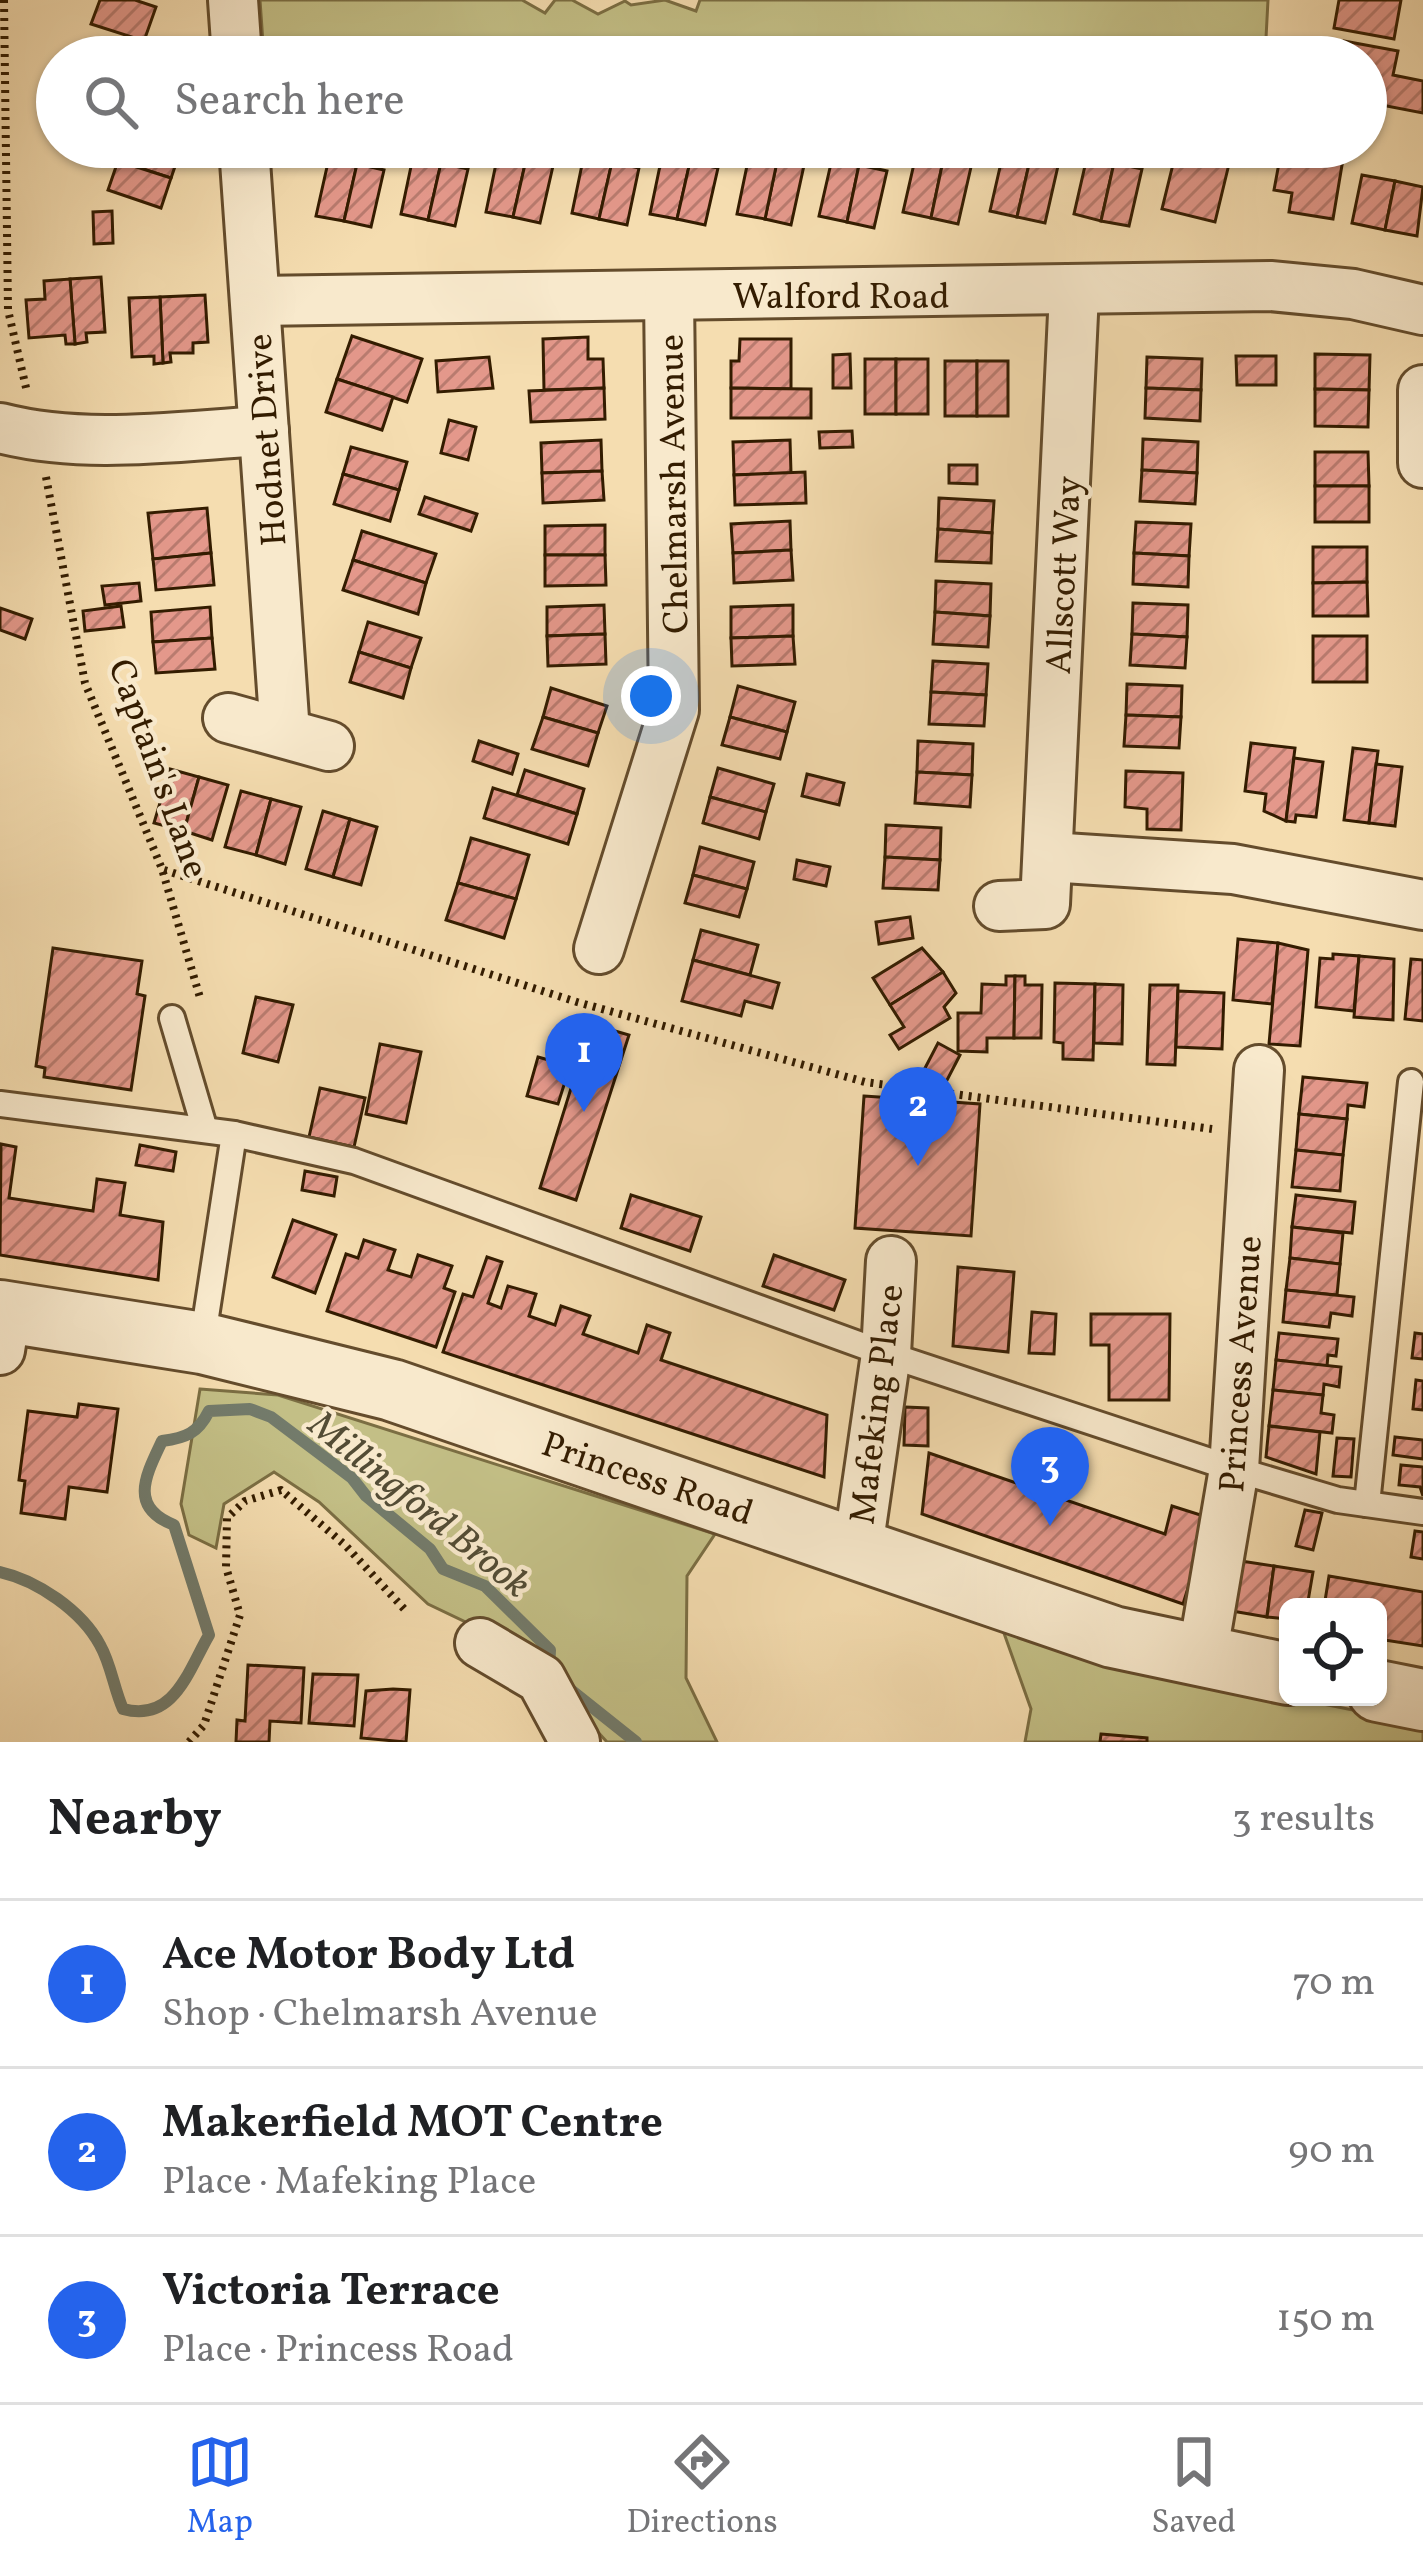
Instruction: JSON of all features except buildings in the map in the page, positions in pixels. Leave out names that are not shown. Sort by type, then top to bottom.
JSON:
[{"type":"street","points":[[232,0],[235,36]]},
{"type":"street","name":"Hodnet Drive","points":[[228,718],[307,739],[264,431],[246,168]]},
{"type":"street","name":"Walford Road","points":[[256,301],[1074,293],[1270,286],[1353,294],[1423,310]]},
{"type":"street","name":"Allscott Way","points":[[999,906],[1045,904],[1074,293]]},
{"type":"street","name":"Chelmarsh Avenue","points":[[599,949],[674,710],[669,296]]},
{"type":"street","points":[[1423,390],[1423,464]]},
{"type":"street","points":[[19,433],[264,431]]},
{"type":"street","points":[[1049,857],[1233,869],[1423,904]]},
{"type":"street","name":"Princess Avenue","points":[[1202,1657],[1234,1469],[1259,1070]]},
{"type":"street","name":"Mafeking Place","points":[[858,1548],[886,1354],[891,1261]]},
{"type":"street","name":"Princess Road","points":[[2,1325],[202,1342],[392,1390],[1113,1637],[1279,1671]]},
{"type":"street","points":[[480,1643],[541,1678],[575,1742]]},
{"type":"street","points":[[1387,1693],[1423,1700]]},
{"type":"lane","points":[[172,1018],[205,1130]]},
{"type":"lane","points":[[1366,1504],[1411,1082]]},
{"type":"lane","points":[[0,1104],[234,1134],[355,1160],[886,1354],[1234,1469],[1366,1504],[1423,1512]]},
{"type":"lane","points":[[202,1342],[234,1134]]},
{"type":"path","name":"Captain's Lane","points":[[4,0],[8,310],[19,433],[85,683],[162,869],[208,1024]]},
{"type":"path","points":[[162,869],[577,1003],[866,1082],[1255,1135]]},
{"type":"path","points":[[189,1742],[205,1725],[240,1615],[226,1567],[227,1519],[245,1501],[281,1490],[346,1545],[408,1613]]},
{"type":"shaded area","points":[[260,0],[522,0],[545,13],[555,0],[572,0],[598,14],[625,1],[631,5],[665,0],[696,11],[700,0],[1268,0],[1266,36],[263,36]]},
{"type":"shaded area","points":[[200,1389],[278,1395],[715,1534],[687,1576],[686,1678],[717,1742],[607,1742],[522,1649],[428,1604],[319,1502],[274,1472],[224,1504],[216,1548],[189,1535],[181,1504]]},
{"type":"shaded area","points":[[1000,1622],[1279,1695],[1279,1706],[1333,1706],[1423,1724],[1423,1742],[1025,1742],[1031,1709]]},
{"type":"waterway","name":"Millingford Brook","points":[[0,1572],[43,1590],[82,1620],[104,1652],[123,1709],[140,1711],[167,1701],[186,1678],[209,1635],[174,1525],[150,1509],[146,1499],[147,1478],[162,1441],[190,1433],[209,1411],[250,1409],[271,1417],[352,1478],[366,1496],[430,1549],[443,1569],[485,1586],[550,1650],[549,1671]]},
{"type":"waterway","name":"Millingford Brook","points":[[567,1687],[636,1742]]},
{"type":"place","name":"Ace Motor Body Ltd","points":[[584,1112]]},
{"type":"place","name":"Makerfield MOT Centre","points":[[918,1166]]},
{"type":"place","name":"Victoria Terrace","points":[[1050,1526]]}]
